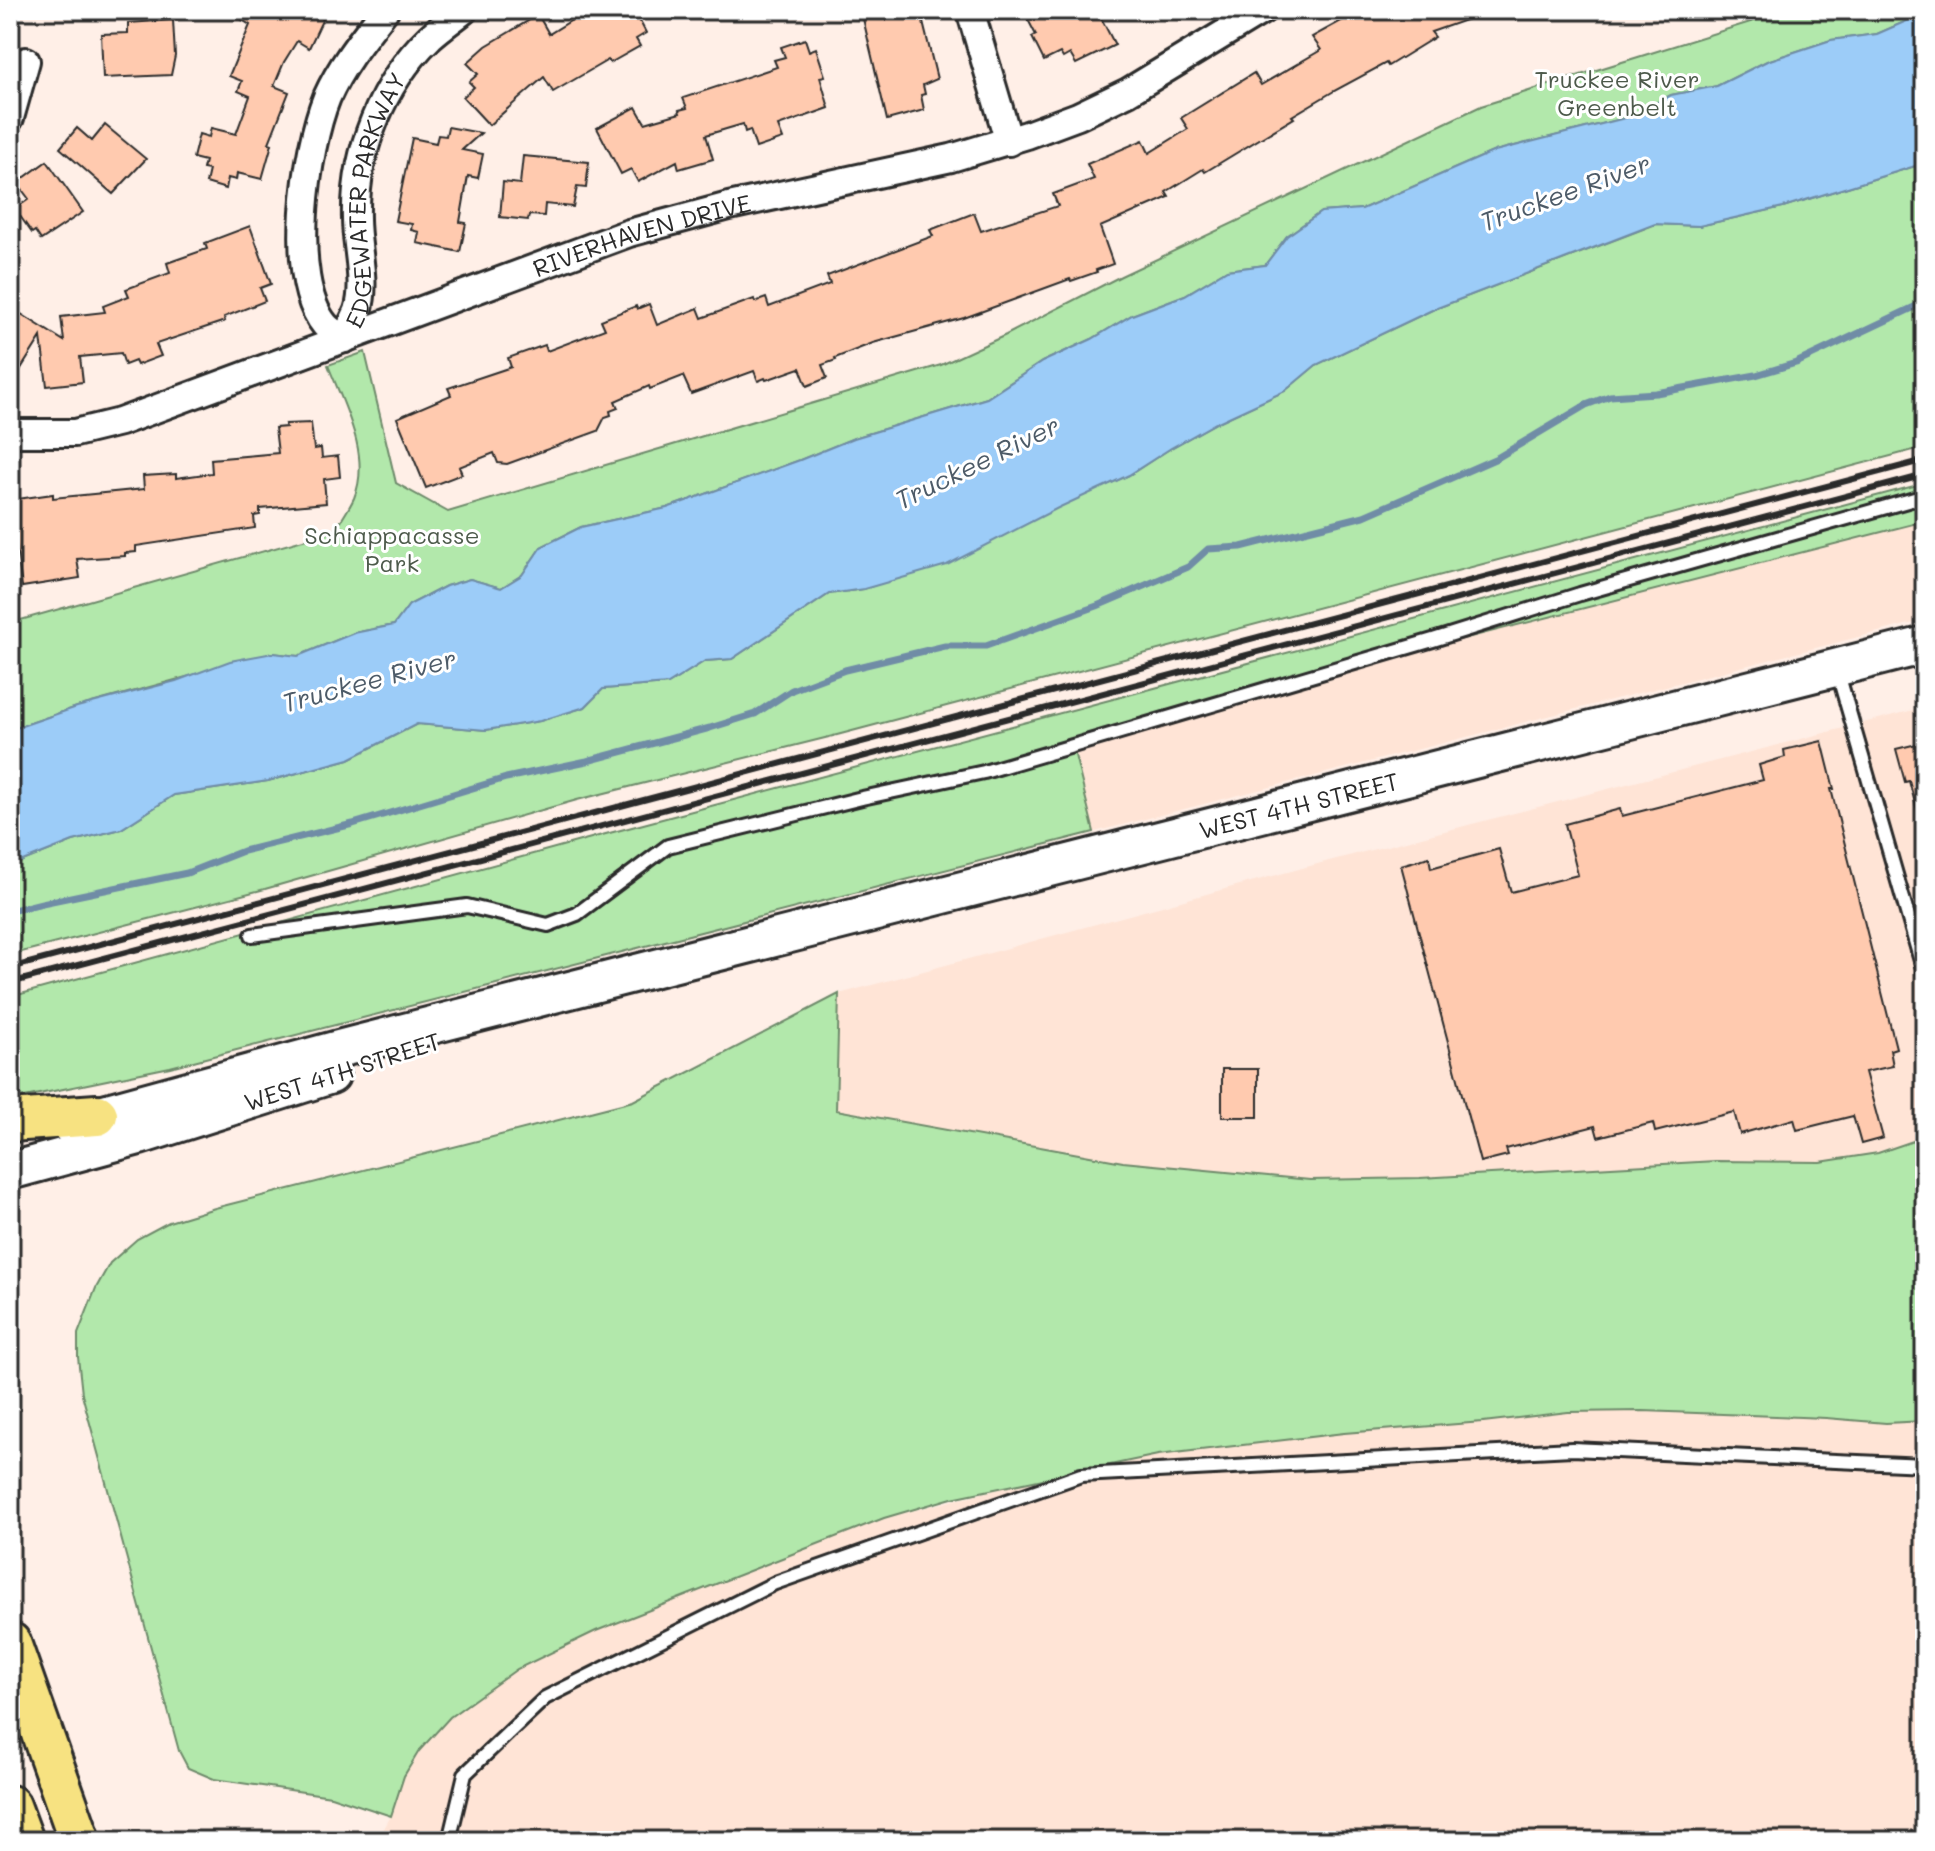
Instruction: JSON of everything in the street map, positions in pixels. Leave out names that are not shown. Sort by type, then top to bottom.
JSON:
[{"type":"main road","name":"WEST 4TH STREET","points":[[10,1138],[342,1048],[1925,645]]},
{"type":"main road","name":"WEST 4TH STREET","points":[[10,1171],[139,1136],[671,966]]},
{"type":"main road","points":[[10,1121],[97,1115]]},
{"type":"main road","points":[[10,1643],[80,1841]]},
{"type":"main road","points":[[10,1806],[23,1841]]},
{"type":"street","name":"EDGEWATER PARKWAY","points":[[385,10],[353,50],[327,96],[311,151],[305,200],[304,252],[311,298],[326,327],[345,339],[361,295],[355,206],[367,139],[379,108],[404,68],[430,37],[464,10]]},
{"type":"street","points":[[970,10],[1009,142]]},
{"type":"street","name":"RIVERHAVEN DRIVE","points":[[10,433],[75,433],[120,422],[629,233],[729,206],[951,158],[1009,142],[1078,116],[1128,92],[1263,10]]},
{"type":"street","points":[[10,118],[26,61]]},
{"type":"lane","points":[[252,935],[467,906],[548,925],[577,914],[668,846],[862,798],[984,772],[1580,594],[1925,496]]},
{"type":"lane","points":[[1836,668],[1925,975]]},
{"type":"lane","points":[[449,1841],[465,1774],[545,1698],[775,1583],[1081,1475],[1572,1449],[1925,1465]]},
{"type":"shaded area","points":[[1925,521],[1925,620],[1094,832],[1071,739]]},
{"type":"shaded area","points":[[1925,707],[1925,1137],[1878,1153],[1820,1162],[1716,1161],[1420,1178],[1310,1180],[1123,1162],[836,1110],[839,994],[1321,863]]},
{"type":"shaded area","points":[[1643,1411],[1886,1423],[1925,1421],[1925,1841],[371,1841],[382,1832],[391,1816],[404,1776],[419,1751],[450,1717],[517,1669],[596,1631],[884,1518],[1042,1478],[1158,1455],[1344,1433],[1568,1412]]},
{"type":"green space","name":"Schiappacasse Park","points":[[1789,10],[1925,10],[1925,13],[1877,34],[1831,40],[1767,61],[1717,86],[1671,95],[1629,117],[1495,151],[1362,209],[1321,212],[1287,236],[1265,265],[1227,270],[1185,295],[1132,315],[1092,339],[1042,362],[987,398],[854,438],[667,508],[581,527],[541,547],[522,575],[501,588],[470,579],[446,586],[409,605],[394,625],[354,633],[298,656],[273,653],[77,707],[10,730],[10,623],[335,531],[354,498],[360,465],[348,413],[328,365],[365,352],[396,483],[448,512],[941,365],[1121,276],[1481,106]]},
{"type":"green space","points":[[1925,163],[1925,447],[837,735],[577,800],[265,889],[10,955],[10,866],[73,841],[121,829],[174,795],[268,781],[349,759],[417,724],[486,730],[540,721],[585,707],[603,689],[668,684],[705,661],[732,659],[829,594],[864,589],[904,575],[1129,475],[1216,423],[1285,391],[1316,365],[1432,310],[1656,224],[1699,226],[1783,207]]},
{"type":"green space","points":[[1925,483],[1925,521],[1071,739],[1094,832],[170,1067],[10,1100],[10,997],[602,835]]},
{"type":"green space","points":[[839,994],[836,1110],[1123,1162],[1310,1180],[1420,1178],[1716,1161],[1820,1162],[1878,1153],[1925,1137],[1925,1421],[1886,1423],[1643,1411],[1568,1412],[1344,1433],[1158,1455],[952,1498],[884,1518],[596,1631],[517,1669],[450,1717],[419,1751],[404,1776],[391,1816],[331,1796],[214,1779],[188,1768],[179,1751],[82,1394],[78,1334],[96,1288],[110,1263],[137,1239],[169,1222],[633,1101]]},
{"type":"water","name":"Truckee River","points":[[1925,13],[1925,163],[1783,207],[1699,226],[1655,224],[1432,310],[1316,365],[1285,391],[1216,423],[1129,475],[947,565],[864,589],[829,594],[732,659],[705,661],[668,684],[603,689],[585,707],[540,721],[486,730],[417,724],[349,759],[268,781],[174,795],[121,829],[73,841],[10,866],[10,730],[77,707],[176,681],[230,661],[273,653],[298,656],[354,633],[394,625],[409,605],[446,586],[470,579],[501,588],[522,575],[541,547],[581,527],[667,508],[854,438],[987,398],[1042,362],[1092,339],[1132,315],[1185,295],[1227,270],[1265,265],[1287,236],[1321,212],[1362,209],[1495,151],[1629,117],[1671,95],[1717,86],[1767,61],[1831,40],[1877,34]]},
{"type":"building","points":[[226,10],[327,10],[309,48],[297,41],[274,86],[289,92],[269,143],[272,144],[262,179],[237,173],[236,180],[228,178],[226,189],[206,183],[209,170],[203,169],[205,161],[193,158],[199,134],[209,137],[211,128],[236,134],[250,96],[238,91],[242,81],[229,76],[250,25]]},
{"type":"building","points":[[588,10],[634,10],[646,33],[636,39],[640,46],[610,63],[608,60],[553,92],[544,77],[489,125],[463,97],[474,87],[469,82],[478,74],[467,63],[486,46],[538,15],[549,34]]},
{"type":"building","points":[[861,10],[894,10],[896,17],[920,10],[937,79],[923,85],[924,110],[887,120]]},
{"type":"building","points":[[1023,10],[1097,10],[1115,45],[1076,64],[1070,54],[1063,58],[1060,53],[1044,61],[1032,37],[1036,35]]},
{"type":"building","points":[[1361,10],[1485,10],[1486,13],[1431,32],[1435,37],[1388,66],[1386,63],[1334,91],[1205,172],[1203,169],[1166,192],[1169,197],[1100,227],[1113,264],[1097,272],[964,318],[873,343],[822,365],[827,378],[807,386],[800,368],[758,381],[754,371],[691,394],[683,376],[650,389],[649,386],[615,401],[618,408],[610,411],[611,415],[605,417],[598,431],[507,464],[498,463],[494,453],[459,467],[462,474],[426,488],[397,418],[451,395],[448,388],[511,367],[508,358],[545,345],[547,351],[605,329],[601,320],[636,306],[637,309],[649,304],[657,325],[698,308],[702,318],[754,299],[755,302],[766,298],[769,307],[830,284],[827,276],[933,236],[930,230],[974,213],[981,231],[1058,206],[1053,194],[1094,179],[1087,164],[1143,140],[1149,153],[1188,129],[1181,118],[1254,73],[1261,85],[1321,50],[1312,37]]},
{"type":"building","points":[[173,20],[175,56],[171,75],[103,78],[101,34],[128,33],[128,23]]},
{"type":"building","points":[[805,39],[809,51],[816,48],[825,76],[820,77],[829,108],[778,126],[783,139],[756,148],[750,130],[745,132],[743,124],[706,135],[713,159],[679,169],[677,161],[638,182],[631,169],[621,174],[597,128],[636,107],[645,123],[680,113],[679,110],[687,108],[683,98],[777,67],[774,60],[785,57],[781,47]]},
{"type":"building","points":[[105,125],[146,159],[113,194],[60,148],[77,128],[92,141]]},
{"type":"building","points":[[448,127],[481,133],[462,150],[483,154],[478,178],[468,176],[460,222],[466,223],[460,252],[417,243],[419,232],[411,230],[412,224],[395,221],[412,138],[436,143],[438,135],[446,136]]},
{"type":"building","points":[[523,156],[589,162],[586,188],[577,187],[573,207],[545,204],[544,216],[529,215],[528,220],[500,217],[503,182],[520,184]]},
{"type":"building","points":[[47,161],[83,212],[41,240],[15,209],[29,199],[17,183]]},
{"type":"building","points":[[250,226],[271,284],[260,288],[265,301],[224,317],[225,321],[156,344],[161,356],[137,365],[135,361],[125,365],[121,353],[80,357],[83,382],[47,386],[41,337],[10,386],[10,307],[64,341],[61,317],[105,312],[103,306],[129,296],[126,289],[170,273],[167,263],[207,249],[205,243]]},
{"type":"building","points":[[311,423],[314,449],[321,448],[322,458],[338,456],[340,477],[324,479],[326,503],[260,509],[260,515],[254,516],[255,528],[136,546],[136,552],[125,553],[125,556],[77,559],[80,578],[22,587],[10,500],[53,494],[53,498],[144,489],[143,476],[176,474],[176,478],[212,473],[211,459],[278,453],[275,428],[286,427],[285,424]]},
{"type":"building","points":[[1822,741],[1834,789],[1831,789],[1896,1048],[1890,1050],[1893,1066],[1865,1072],[1883,1138],[1861,1144],[1853,1116],[1797,1130],[1794,1119],[1740,1134],[1734,1112],[1655,1132],[1653,1123],[1598,1137],[1595,1126],[1506,1149],[1508,1155],[1480,1162],[1401,865],[1429,857],[1431,868],[1499,849],[1511,892],[1578,875],[1565,824],[1620,809],[1622,816],[1763,780],[1759,765],[1785,757],[1784,750]]},
{"type":"building","points":[[1925,742],[1925,816],[1919,817],[1896,749]]},
{"type":"building","points":[[1222,1069],[1258,1069],[1258,1117],[1222,1117]]},
{"type":"waterway","points":[[10,911],[187,873],[243,851],[353,824],[506,778],[587,761],[710,728],[755,714],[792,690],[845,670],[945,646],[986,646],[1097,606],[1188,567],[1208,549],[1241,547],[1364,516],[1497,458],[1586,405],[1610,396],[1656,393],[1756,375],[1796,363],[1925,302]]},
{"type":"railway","points":[[10,968],[1925,460]]},
{"type":"railway","points":[[10,983],[1925,475]]},
{"type":"park label","name":"Truckee River Greenbelt","points":[[1617,92]]}]
